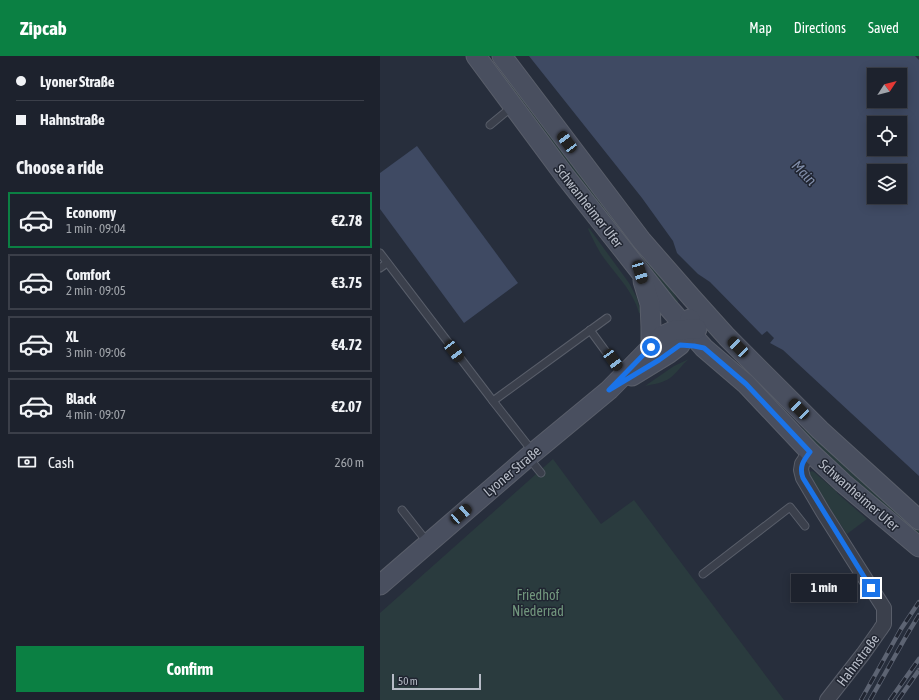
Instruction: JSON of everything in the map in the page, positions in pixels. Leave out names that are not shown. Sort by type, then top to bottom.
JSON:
[{"type":"main road","name":"Schwanheimer Ufer","points":[[476,56],[566,176],[668,307],[683,337],[704,348],[746,384],[810,452],[854,492],[919,547]]},
{"type":"main road","name":"Schwanheimer Ufer","points":[[502,56],[642,241],[691,297],[727,337],[820,430],[919,520]]},
{"type":"main road","points":[[640,272],[650,304],[651,347]]},
{"type":"main road","points":[[683,337],[690,313],[691,297]]},
{"type":"main road","name":"Lyoner Straße","points":[[380,585],[609,390],[662,336],[675,330],[683,337],[659,360],[609,390]]},
{"type":"main road","points":[[683,337],[702,330],[727,337]]},
{"type":"street","name":"Hahnstraße","points":[[810,452],[801,468],[801,474],[823,512],[884,608],[884,624],[864,654],[827,700]]},
{"type":"lane","points":[[490,125],[513,106]]},
{"type":"lane","points":[[380,253],[493,401],[542,473]]},
{"type":"lane","points":[[380,268],[387,263]]},
{"type":"lane","points":[[493,401],[607,318]]},
{"type":"lane","points":[[590,330],[624,375]]},
{"type":"lane","points":[[703,574],[790,506],[805,526]]},
{"type":"lane","points":[[402,510],[428,543]]},
{"type":"green space","points":[[504,72],[641,253],[672,290],[678,301],[678,314],[572,169],[559,155],[501,74]]},
{"type":"green space","points":[[589,228],[629,283],[637,298],[641,313],[639,313],[628,289],[601,254],[588,229]]},
{"type":"green space","points":[[689,359],[673,376],[667,380],[645,386],[674,366]]},
{"type":"green space","points":[[789,420],[816,437],[919,530],[919,542],[887,515]]},
{"type":"green space","name":"Friedhof Niederrad","points":[[553,459],[601,524],[634,500],[784,700],[380,700],[380,613]]},
{"type":"green space","points":[[812,471],[867,519],[847,534],[809,477],[810,472]]},
{"type":"water","name":"Main","points":[[529,56],[915,56],[919,60],[919,476],[783,350],[770,343],[774,338],[767,331],[762,335],[710,282],[698,274],[677,253],[673,241],[642,198]]},
{"type":"water","points":[[417,146],[518,283],[464,323],[380,209],[380,173]]},
{"type":"railway","points":[[861,700],[901,629],[919,602]]},
{"type":"railway","points":[[870,700],[919,615]]},
{"type":"railway","points":[[890,700],[919,659]]},
{"type":"railway","points":[[898,700],[919,670]]},
{"type":"route","points":[[651,347],[609,390],[659,360],[680,345],[704,348],[746,384],[810,452],[801,468],[801,474],[805,484],[871,588]]}]
